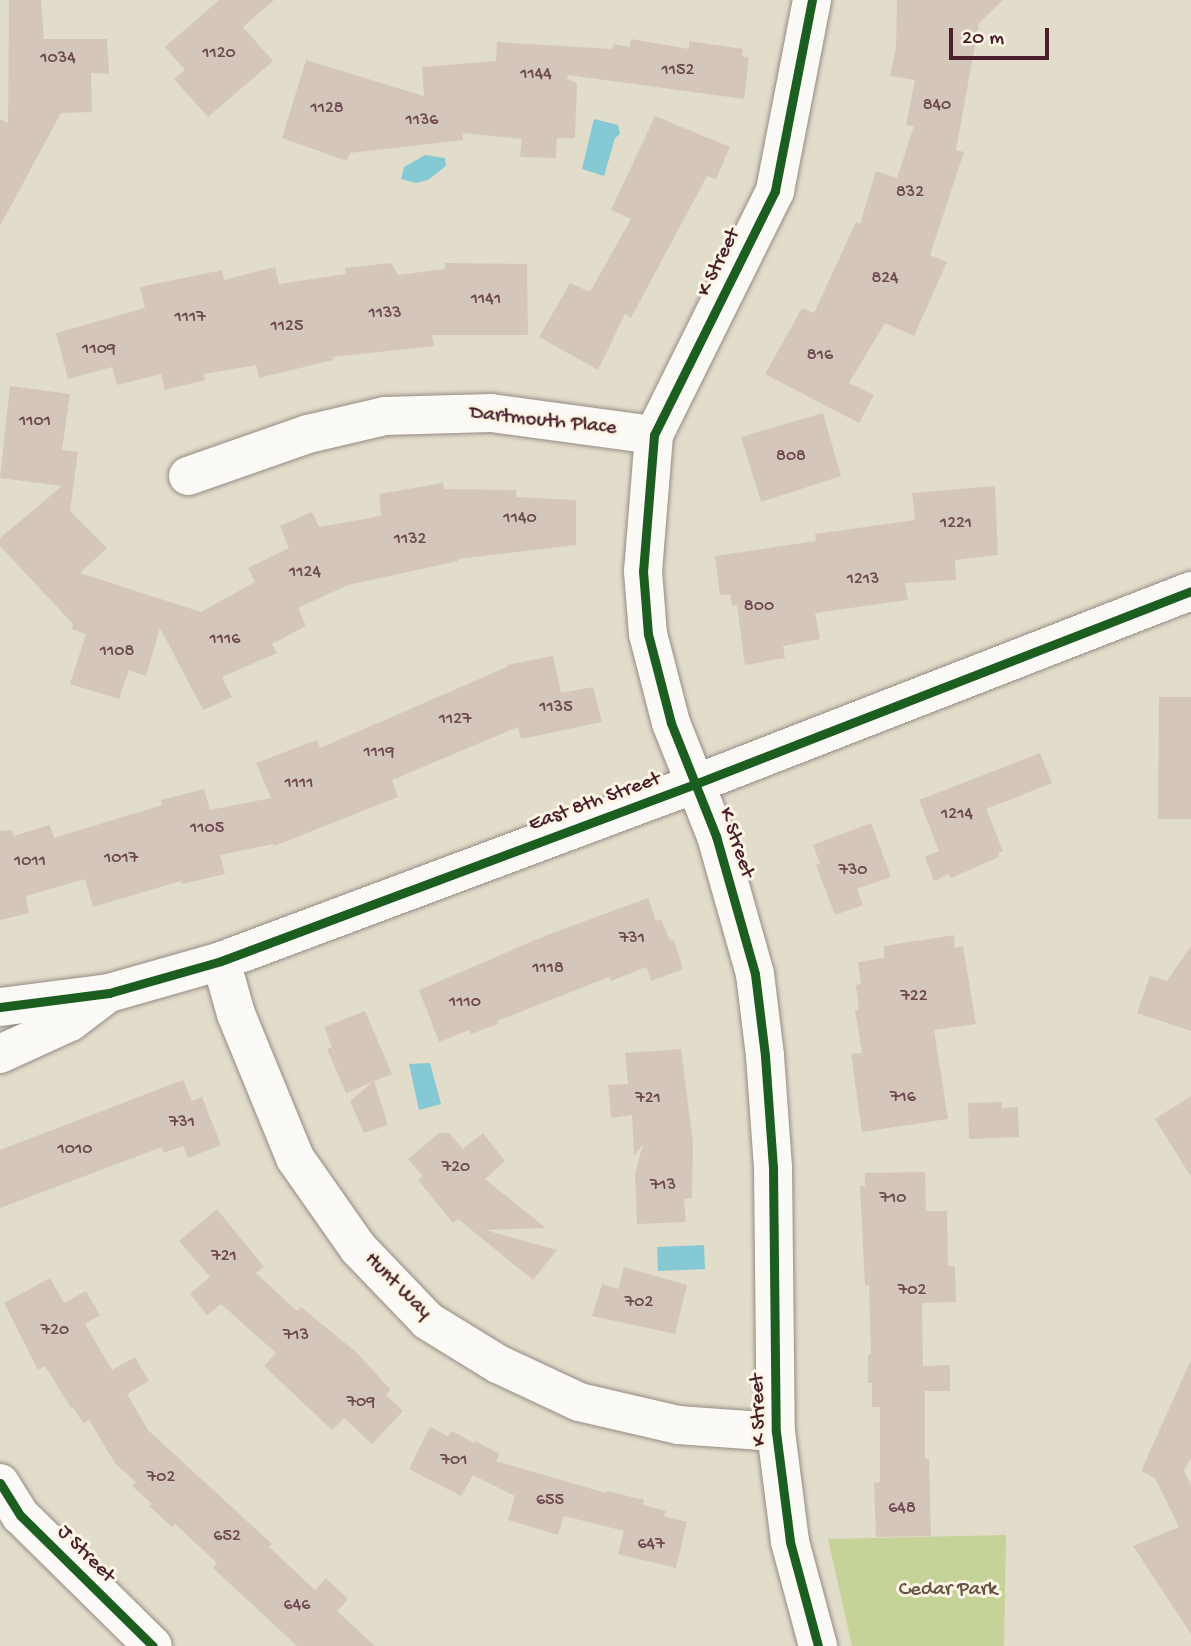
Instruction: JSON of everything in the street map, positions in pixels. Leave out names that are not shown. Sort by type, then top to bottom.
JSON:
[{"type":"street","name":"K Street","points":[[812,0],[775,191],[654,435],[643,571],[648,634],[671,723],[716,836],[740,912],[755,974],[765,1056],[773,1167],[776,1432],[790,1542],[818,1646]]},
{"type":"street","name":"Dartmouth Place","points":[[188,475],[308,434],[385,416],[491,413],[654,435]]},
{"type":"street","name":"East 8th Street","points":[[0,1007],[109,993],[221,961],[695,784],[1191,591]]},
{"type":"street","name":"Hunt Way","points":[[221,961],[236,1014],[295,1158],[358,1248],[428,1321],[498,1364],[579,1402],[678,1425],[776,1432]]},
{"type":"street","points":[[0,1054],[71,1022],[109,993]]},
{"type":"street","name":"J Street","points":[[0,1483],[11,1526],[153,1646]]},
{"type":"green space","name":"Cedar Park","points":[[1006,1535],[1004,1646],[852,1646],[828,1539]]},
{"type":"water","points":[[594,119],[618,125],[620,134],[615,138],[604,176],[582,169]]},
{"type":"water","points":[[425,155],[445,158],[446,166],[428,180],[416,183],[401,179],[404,167]]},
{"type":"water","points":[[430,1063],[441,1104],[419,1110],[409,1064]]},
{"type":"water","points":[[704,1245],[705,1269],[658,1271],[657,1247]]},
{"type":"building","points":[[9,0],[41,0],[44,39],[107,39],[109,74],[91,73],[92,112],[61,113],[0,226],[0,119],[8,123]]},
{"type":"building","points":[[219,0],[274,0],[243,27],[273,61],[208,117],[174,79],[185,70],[165,47]]},
{"type":"building","points":[[897,0],[1003,0],[979,23],[956,150],[964,152],[930,255],[947,262],[914,336],[885,323],[849,383],[874,395],[859,423],[765,374],[802,308],[814,313],[856,222],[860,224],[876,171],[897,178],[914,126],[906,125],[915,80],[890,76],[896,47]]},
{"type":"building","points":[[631,39],[689,49],[689,41],[743,49],[742,56],[749,58],[744,99],[568,75],[567,79],[577,83],[575,138],[557,138],[556,158],[520,157],[522,139],[463,133],[463,140],[350,153],[347,161],[282,138],[306,60],[424,96],[422,67],[496,61],[497,42],[612,49],[613,44],[629,47]]},
{"type":"building","points":[[655,116],[730,147],[716,179],[707,176],[631,318],[625,314],[598,370],[539,337],[570,283],[590,292],[631,219],[611,210]]},
{"type":"building","points":[[391,263],[398,275],[445,269],[445,263],[527,264],[528,335],[432,335],[434,346],[332,357],[333,360],[259,378],[256,365],[204,374],[205,380],[165,390],[161,374],[117,385],[112,367],[68,379],[56,333],[145,308],[140,287],[222,270],[224,280],[275,267],[279,284],[346,274],[345,268]]},
{"type":"building","points":[[10,386],[70,394],[62,450],[78,452],[70,511],[107,548],[80,573],[201,612],[255,582],[248,568],[289,548],[280,526],[312,512],[319,527],[381,516],[379,494],[443,483],[444,489],[516,490],[517,497],[576,500],[576,545],[458,559],[348,585],[298,608],[306,626],[272,644],[277,653],[222,677],[232,697],[203,710],[160,628],[146,676],[129,670],[119,699],[70,684],[86,634],[72,629],[73,624],[0,546],[0,538],[62,486],[0,478]]},
{"type":"building","points":[[823,413],[841,476],[761,502],[741,437]]},
{"type":"building","points":[[995,486],[998,555],[955,560],[956,580],[905,583],[908,600],[815,613],[820,639],[783,646],[785,658],[745,665],[737,605],[732,606],[730,594],[720,595],[715,556],[816,541],[815,534],[915,520],[912,493]]},
{"type":"building","points":[[553,656],[561,693],[593,687],[602,722],[521,739],[518,727],[392,780],[398,797],[274,846],[273,844],[220,855],[225,874],[182,884],[181,881],[93,907],[85,879],[26,896],[29,913],[0,920],[0,831],[12,830],[13,836],[50,825],[54,838],[162,805],[161,800],[204,789],[210,810],[271,798],[256,763],[317,740],[320,748],[507,665]]},
{"type":"building","points":[[1159,697],[1191,697],[1191,819],[1158,819]]},
{"type":"building","points":[[1040,753],[1052,783],[986,809],[1003,851],[998,853],[999,857],[951,878],[949,874],[934,881],[925,857],[939,851],[919,800]]},
{"type":"building","points":[[871,823],[891,877],[857,889],[863,905],[835,915],[816,865],[820,864],[813,845]]},
{"type":"building","points":[[648,898],[656,921],[661,919],[670,941],[674,940],[683,969],[651,981],[646,967],[611,981],[609,977],[497,1021],[498,1024],[471,1034],[469,1030],[439,1042],[419,990],[547,935]]},
{"type":"building","points":[[954,935],[955,948],[963,946],[976,1024],[934,1030],[948,1119],[862,1132],[851,1054],[862,1053],[855,1010],[859,1010],[856,985],[861,984],[858,962],[884,958],[884,946]]},
{"type":"building","points":[[1191,946],[1191,1031],[1137,1013],[1150,976],[1167,981]]},
{"type":"building","points":[[365,1011],[392,1074],[374,1081],[388,1125],[364,1133],[350,1101],[373,1082],[346,1093],[327,1049],[332,1047],[324,1027]]},
{"type":"building","points":[[681,1049],[693,1143],[692,1198],[684,1199],[686,1222],[637,1224],[635,1174],[643,1144],[634,1156],[632,1115],[611,1118],[608,1085],[628,1084],[625,1053]]},
{"type":"building","points":[[183,1080],[192,1101],[202,1097],[221,1145],[188,1158],[183,1146],[164,1153],[162,1147],[0,1208],[0,1150]]},
{"type":"building","points":[[1191,1096],[1191,1177],[1155,1119]]},
{"type":"building","points":[[1002,1102],[1002,1108],[1018,1107],[1019,1137],[969,1139],[968,1103]]},
{"type":"building","points":[[439,1133],[449,1133],[463,1149],[483,1133],[505,1161],[485,1179],[546,1228],[485,1230],[557,1250],[533,1280],[458,1219],[453,1223],[418,1180],[423,1176],[408,1159]]},
{"type":"building","points":[[925,1172],[926,1211],[947,1211],[948,1266],[955,1266],[956,1302],[922,1303],[923,1366],[950,1365],[950,1391],[925,1391],[925,1459],[929,1459],[931,1536],[876,1537],[874,1483],[880,1482],[880,1407],[872,1407],[872,1383],[868,1383],[868,1354],[871,1354],[869,1285],[865,1285],[860,1186],[865,1186],[865,1173]]},
{"type":"building","points":[[217,1209],[264,1267],[256,1273],[297,1311],[301,1307],[356,1352],[391,1390],[386,1395],[403,1411],[372,1444],[344,1418],[332,1430],[264,1366],[276,1353],[221,1304],[207,1315],[190,1294],[210,1277],[179,1241]]},
{"type":"building","points":[[624,1267],[687,1285],[675,1334],[592,1316],[602,1284],[618,1289]]},
{"type":"building","points":[[50,1278],[64,1303],[86,1291],[100,1315],[85,1324],[112,1370],[135,1357],[149,1381],[127,1394],[148,1430],[272,1544],[269,1547],[315,1590],[326,1578],[348,1599],[337,1611],[375,1646],[297,1646],[213,1568],[217,1563],[175,1524],[172,1527],[149,1506],[152,1504],[132,1486],[136,1482],[115,1463],[89,1420],[83,1423],[73,1407],[71,1408],[45,1366],[38,1370],[4,1303]]},
{"type":"building","points":[[1191,1360],[1191,1457],[1184,1471],[1191,1485],[1191,1634],[1133,1546],[1179,1527],[1155,1478],[1141,1471]]},
{"type":"building","points":[[430,1427],[448,1436],[452,1431],[474,1443],[475,1441],[500,1454],[496,1461],[606,1493],[607,1491],[644,1500],[643,1505],[666,1511],[664,1516],[687,1522],[676,1568],[618,1554],[624,1531],[564,1516],[558,1535],[508,1520],[515,1496],[473,1475],[461,1496],[409,1469]]},
{"type":"cycle path","points":[[812,0],[775,191],[654,435],[643,571],[648,634],[671,723],[716,836],[755,974],[765,1056],[773,1167],[776,1432],[790,1542],[818,1646]]},
{"type":"cycle path","points":[[0,1007],[109,993],[221,961],[695,784],[1191,591]]},
{"type":"cycle path","points":[[0,1483],[21,1516],[153,1646]]}]
